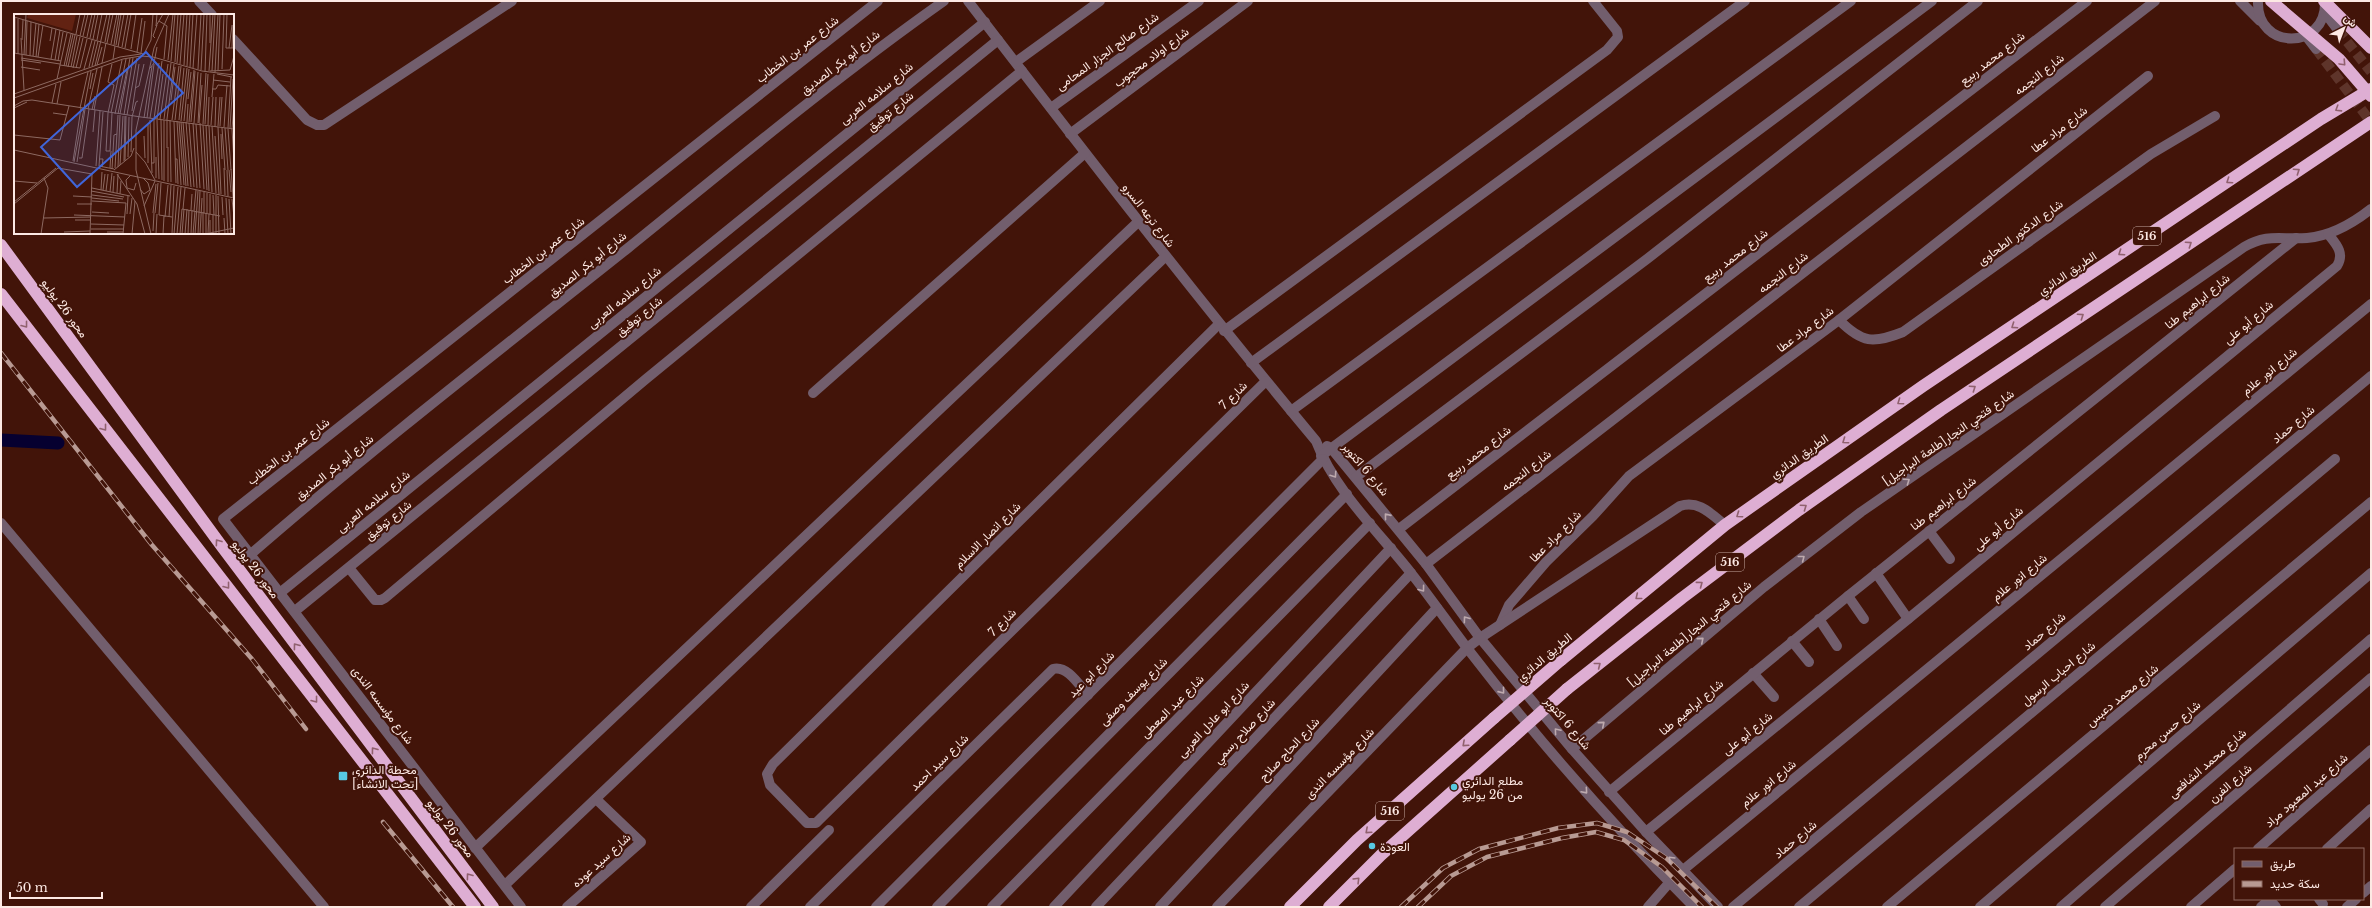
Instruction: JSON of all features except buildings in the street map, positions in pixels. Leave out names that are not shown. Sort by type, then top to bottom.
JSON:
[{"type":"highway","points":[[2271,1],[2339,59],[2371,96]]},
{"type":"highway","points":[[2325,5],[2371,48]]},
{"type":"highway","name":"الطريق الدائري","points":[[1290,907],[1357,840],[1494,718],[1726,525],[1923,386],[2321,119],[2371,89]]},
{"type":"highway","name":"516","points":[[1329,907],[1381,856],[1567,689],[1682,598],[1799,510],[1898,442],[1941,410],[2371,122]]},
{"type":"highway","name":"محور 26 يوليو","points":[[1,245],[218,542],[493,907]]},
{"type":"highway","points":[[1,294],[475,907]]},
{"type":"street","points":[[199,1],[211,14]]},
{"type":"street","points":[[234,39],[307,120],[317,125],[324,125],[334,120],[512,1]]},
{"type":"street","name":"شارع عمر بن الخطاب","points":[[223,519],[878,1]]},
{"type":"street","name":"شارع أبو بكر الصديق","points":[[250,554],[325,489],[888,41],[944,1]]},
{"type":"street","name":"شارع ترعه السرو","points":[[968,1],[1221,328],[1316,441]]},
{"type":"street","points":[[349,568],[371,597],[378,601],[381,600],[628,394],[1013,77],[1019,66],[1100,1]]},
{"type":"street","name":"شارع صالح الجزار المحامى","points":[[1051,108],[1199,1]]},
{"type":"street","name":"شارع اولاد محجوب","points":[[1070,134],[1248,1]]},
{"type":"street","name":"شارع انصار الاسلام","points":[[773,764],[1221,328],[1607,50],[1618,37],[1617,31],[1593,1]]},
{"type":"street","points":[[1251,363],[1746,1]]},
{"type":"street","points":[[1291,411],[1851,1]]},
{"type":"street","name":"شارع ابو عيد","points":[[876,907],[1088,695],[1331,448],[1932,1]]},
{"type":"street","points":[[1356,477],[1647,259],[1978,1]]},
{"type":"street","name":"شارع محمد ربيع","points":[[1399,529],[2087,1]]},
{"type":"street","name":"شارع النجمه","points":[[1426,564],[2155,1]]},
{"type":"street","points":[[2240,1],[2272,33],[2283,38],[2291,39],[2306,36],[2318,27],[2325,5]]},
{"type":"street","points":[[2258,1],[2259,16],[2263,23]]},
{"type":"street","points":[[2325,5],[2338,30]]},
{"type":"street","name":"شارع سلامه العربى","points":[[280,592],[985,22]]},
{"type":"street","points":[[2306,36],[2316,49]]},
{"type":"street","name":"شارع توفيق","points":[[295,611],[998,40]]},
{"type":"street","name":"شارع مراد عطا","points":[[1500,625],[1509,605],[1546,562],[1593,516],[1629,476],[1839,320],[2148,76]]},
{"type":"street","name":"شارع الدكتور الطحاوى","points":[[1839,320],[1852,333],[1866,340],[1885,338],[1903,332],[2151,154],[2215,116]]},
{"type":"street","points":[[813,393],[1085,153]]},
{"type":"street","name":"شارع فتحي النجار[طلعة البراجيل]","points":[[1572,749],[1764,587],[1861,512],[2244,247],[2266,238],[2296,238],[2328,234],[2350,224],[2371,210]]},
{"type":"street","points":[[475,848],[1138,222]]},
{"type":"street","name":"شارع أبو على","points":[[1646,832],[1908,620],[2337,266],[2340,259],[2340,251],[2328,234]]},
{"type":"street","name":"شارع ابراهيم طنا","points":[[1609,792],[1753,672],[2296,238]]},
{"type":"street","points":[[505,885],[1165,257]]},
{"type":"street","name":"شارع انور علام","points":[[1683,870],[2371,304]]},
{"type":"street","name":"شارع حماد","points":[[1733,907],[2371,376]]},
{"type":"street","name":"شارع 7","points":[[773,764],[767,774],[770,785],[807,823],[816,823],[1266,381]]},
{"type":"street","points":[[1316,441],[1322,457],[1347,494],[1411,573],[1467,648],[1564,767],[1638,852],[1694,907]]},
{"type":"street","name":"شارع 6 اكتوبر","points":[[1316,441],[1331,448],[1356,477],[1426,564],[1480,638],[1609,792],[1718,907]]},
{"type":"street","name":"شارع احباب الرسول","points":[[1799,907],[2335,459]]},
{"type":"street","name":"شارع يوسف وصفى","points":[[937,907],[1347,494]]},
{"type":"street","name":"شارع محمد دعبس","points":[[1887,907],[2371,502]]},
{"type":"street","name":"شارع مؤسسه الندى","points":[[1217,907],[1467,648],[1480,638],[1680,506],[1693,504],[1699,506],[1726,525]]},
{"type":"street","name":"شارع مؤسسه الندى","points":[[223,519],[521,907]]},
{"type":"street","points":[[1,523],[324,907]]},
{"type":"street","name":"شارع عبد المعطى","points":[[992,907],[1370,523]]},
{"type":"street","points":[[1929,531],[1950,559]]},
{"type":"street","name":"شارع ابو عادل العربى","points":[[1054,907],[1391,548]]},
{"type":"street","name":"شارع صلاح رسمي","points":[[1096,907],[1411,573]]},
{"type":"street","name":"شارع حسن محرم","points":[[1980,907],[2371,573]]},
{"type":"street","points":[[1876,574],[1908,620]]},
{"type":"street","points":[[1848,596],[1864,619]]},
{"type":"street","name":"شارع الحاج صلاح","points":[[1160,907],[1437,608]]},
{"type":"street","points":[[1819,619],[1837,646]]},
{"type":"street","name":"شارع محمد الشافعى","points":[[2061,907],[2371,639]]},
{"type":"street","points":[[1792,642],[1808,662]]},
{"type":"street","name":"شارع سيد احمد","points":[[810,907],[1053,669],[1059,668],[1064,670],[1088,695]]},
{"type":"street","points":[[1753,672],[1774,697]]},
{"type":"street","name":"شارع الفرن","points":[[2105,907],[2371,678]]},
{"type":"street","name":"شارع عبد المعبود مراد","points":[[2259,848],[2371,750]]},
{"type":"street","name":"شارع سيد عوده","points":[[567,907],[641,842],[596,798]]},
{"type":"street","points":[[2327,848],[2371,809]]},
{"type":"street","points":[[751,907],[829,830]]},
{"type":"street","points":[[2191,907],[2234,870]]},
{"type":"street","points":[[1648,907],[1669,883]]},
{"type":"street","points":[[2261,907],[2269,900]]},
{"type":"street","points":[[2347,907],[2355,900]]},
{"type":"waterway","points":[[1,440],[58,443]]},
{"type":"tunnel","points":[[2338,30],[2371,72]]},
{"type":"tunnel","points":[[2316,49],[2371,122]]},
{"type":"railway","points":[[1,353],[152,545],[252,659],[306,729]]},
{"type":"railway","points":[[383,822],[453,907]]},
{"type":"railway","points":[[1401,907],[1443,868],[1479,849],[1558,828],[1597,823],[1627,832],[1666,858],[1717,907]]},
{"type":"railway","points":[[1418,907],[1451,876],[1487,857],[1562,838],[1596,832],[1624,840],[1662,867],[1702,907]]},
{"type":"place","name":"محطة الدائري [تحت الانشاء]","points":[[343,776]]},
{"type":"place","name":"مطلع الدائري من 26 يوليو","points":[[1454,787]]},
{"type":"place","name":"العودة","points":[[1372,846]]}]
